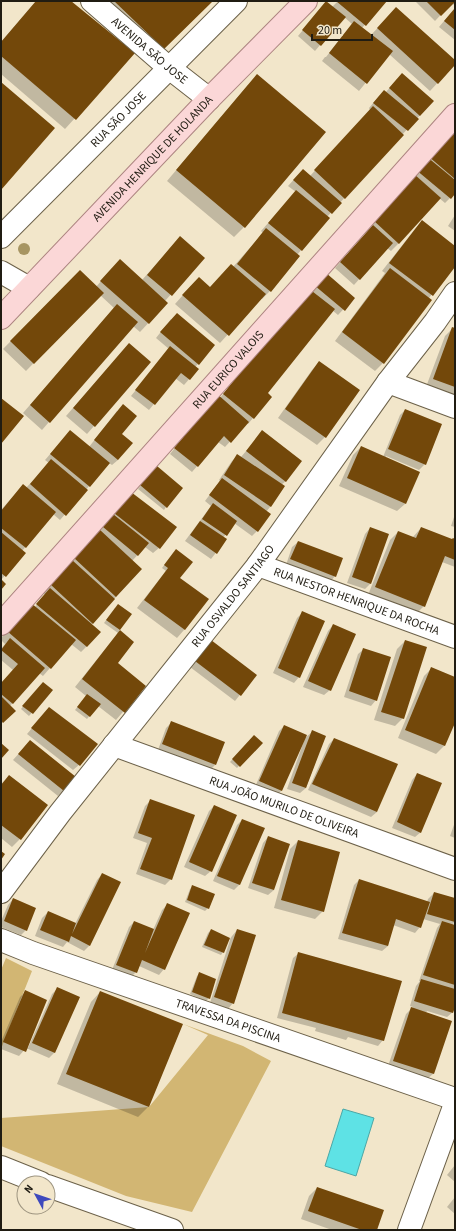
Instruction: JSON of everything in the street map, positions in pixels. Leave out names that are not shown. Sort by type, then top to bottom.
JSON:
[{"type":"main road","name":"AVENIDA HENRIQUE DE HOLANDA","points":[[1,318],[209,100],[306,1]]},
{"type":"main road","name":"RUA EURICO VALOIS","points":[[1,624],[455,115]]},
{"type":"street","name":"AVENIDA SÃO JOSE","points":[[92,1],[168,67],[209,100]]},
{"type":"street","name":"RUA SÃO JOSE","points":[[1,237],[168,67],[236,1]]},
{"type":"street","points":[[1,272],[29,288]]},
{"type":"street","name":"RUA OSVALDO SANTIAGO","points":[[1,892],[50,826],[258,565],[388,382],[435,322],[455,293]]},
{"type":"street","points":[[388,382],[455,407]]},
{"type":"street","name":"RUA NESTOR HENRIQUE DA ROCHA","points":[[258,565],[455,637]]},
{"type":"street","name":"RUA JOÃO MURILO DE OLIVEIRA","points":[[114,746],[455,869]]},
{"type":"street","name":"TRAVESSA DA PISCINA","points":[[1,940],[33,953],[455,1099]]},
{"type":"street","points":[[409,1230],[455,1104]]},
{"type":"street","points":[[1,1167],[21,1175]]},
{"type":"street","points":[[56,1189],[172,1230]]},
{"type":"shaded area","points":[[6,958],[32,971],[1,1049],[1,970]]},
{"type":"shaded area","points":[[183,1024],[243,1046],[271,1061],[192,1212],[126,1196],[1,1146],[1,1118],[149,1107],[208,1035]]},
{"type":"water","points":[[343,1109],[374,1118],[356,1176],[325,1166]]},
{"type":"building","points":[[36,1],[71,1],[135,53],[76,120],[1,56],[1,42]]},
{"type":"building","points":[[114,1],[213,1],[164,49]]},
{"type":"building","points":[[326,1],[346,17],[321,46],[302,30]]},
{"type":"building","points":[[336,1],[387,1],[366,26]]},
{"type":"building","points":[[426,1],[455,1],[455,2],[441,16]]},
{"type":"building","points":[[396,7],[455,60],[455,65],[438,84],[377,28]]},
{"type":"building","points":[[455,8],[455,30],[444,21]]},
{"type":"building","points":[[354,21],[393,51],[367,84],[329,53]]},
{"type":"building","points":[[402,73],[434,101],[420,116],[389,88]]},
{"type":"building","points":[[257,74],[326,132],[245,228],[176,170]]},
{"type":"building","points":[[1,82],[55,128],[1,190]]},
{"type":"building","points":[[384,90],[419,119],[408,131],[373,103]]},
{"type":"building","points":[[373,106],[404,135],[345,199],[314,170]]},
{"type":"building","points":[[455,127],[455,179],[428,156]]},
{"type":"building","points":[[426,156],[455,180],[455,194],[451,199],[415,169]]},
{"type":"building","points":[[303,169],[342,203],[332,214],[293,180]]},
{"type":"building","points":[[414,174],[441,198],[399,244],[373,220]]},
{"type":"building","points":[[296,190],[330,218],[302,251],[268,223]]},
{"type":"building","points":[[422,220],[455,246],[455,267],[433,296],[389,263]]},
{"type":"building","points":[[373,225],[393,243],[360,280],[340,262]]},
{"type":"building","points":[[266,228],[300,256],[271,292],[237,264]]},
{"type":"building","points":[[180,236],[205,258],[172,296],[147,275]]},
{"type":"building","points":[[120,259],[168,303],[149,324],[100,281]]},
{"type":"building","points":[[231,264],[266,294],[229,336],[182,295],[199,277],[210,287]]},
{"type":"building","points":[[390,268],[432,300],[384,364],[342,332]]},
{"type":"building","points":[[80,270],[104,293],[34,364],[10,341]]},
{"type":"building","points":[[325,272],[355,298],[345,311],[314,285]]},
{"type":"building","points":[[308,288],[335,309],[268,393],[272,397],[254,419],[223,394]]},
{"type":"building","points":[[117,304],[138,322],[50,423],[30,405]]},
{"type":"building","points":[[177,313],[215,345],[199,365],[160,332]]},
{"type":"building","points":[[452,327],[455,328],[455,387],[433,379]]},
{"type":"building","points":[[129,343],[151,362],[95,427],[73,408]]},
{"type":"building","points":[[170,346],[199,369],[190,380],[181,373],[155,405],[135,390]]},
{"type":"building","points":[[319,361],[360,390],[326,438],[285,409]]},
{"type":"building","points":[[216,393],[249,422],[231,443],[224,436],[198,467],[174,448],[201,416]]},
{"type":"building","points":[[1,398],[24,416],[1,444]]},
{"type":"building","points":[[123,404],[137,416],[122,434],[133,443],[118,460],[94,440]]},
{"type":"building","points":[[405,409],[442,424],[426,465],[388,449]]},
{"type":"building","points":[[70,430],[110,463],[90,487],[50,454]]},
{"type":"building","points":[[262,430],[302,461],[286,482],[246,451]]},
{"type":"building","points":[[361,446],[420,472],[406,504],[347,478]]},
{"type":"building","points":[[237,454],[285,486],[271,507],[224,475]]},
{"type":"building","points":[[51,459],[88,490],[66,516],[30,484]]},
{"type":"building","points":[[157,466],[183,488],[167,508],[140,485]]},
{"type":"building","points":[[222,478],[271,514],[258,532],[209,495]]},
{"type":"building","points":[[23,484],[56,512],[26,548],[1,528],[1,511]]},
{"type":"building","points":[[131,492],[177,527],[160,549],[114,513]]},
{"type":"building","points":[[213,503],[237,521],[227,536],[202,519]]},
{"type":"building","points":[[108,510],[149,543],[138,556],[97,522]]},
{"type":"building","points":[[200,521],[227,539],[217,554],[190,535]]},
{"type":"building","points":[[370,527],[389,534],[371,584],[352,577]]},
{"type":"building","points":[[421,527],[455,539],[455,560],[445,556],[425,607],[375,587],[398,531],[416,538]]},
{"type":"building","points":[[99,529],[142,569],[116,597],[73,557]]},
{"type":"building","points":[[1,532],[26,553],[6,577],[1,573]]},
{"type":"building","points":[[298,541],[343,558],[336,577],[290,559]]},
{"type":"building","points":[[176,549],[193,562],[180,578],[209,599],[185,630],[144,600],[168,568],[164,565]]},
{"type":"building","points":[[72,560],[115,599],[93,624],[50,584]]},
{"type":"building","points":[[1,579],[6,584],[1,590]]},
{"type":"building","points":[[50,588],[101,632],[87,647],[36,604]]},
{"type":"building","points":[[31,603],[76,640],[51,669],[7,631]]},
{"type":"building","points":[[118,604],[132,614],[120,630],[106,620]]},
{"type":"building","points":[[302,611],[325,621],[300,678],[278,668]]},
{"type":"building","points":[[333,624],[356,634],[331,691],[308,681]]},
{"type":"building","points":[[120,630],[134,642],[118,663],[146,686],[125,713],[82,679]]},
{"type":"building","points":[[10,638],[45,668],[13,704],[1,694],[1,683],[18,664],[1,650]]},
{"type":"building","points":[[211,640],[257,675],[241,696],[195,661]]},
{"type":"building","points":[[405,640],[427,647],[404,719],[381,712]]},
{"type":"building","points":[[363,648],[391,657],[377,701],[349,691]]},
{"type":"building","points":[[431,667],[455,677],[455,723],[445,746],[405,730]]},
{"type":"building","points":[[43,682],[53,690],[33,714],[22,706]]},
{"type":"building","points":[[87,694],[101,704],[90,717],[77,707]]},
{"type":"building","points":[[1,696],[16,711],[3,723],[1,720]]},
{"type":"building","points":[[49,707],[98,744],[80,766],[31,728]]},
{"type":"building","points":[[171,721],[225,742],[216,765],[162,744]]},
{"type":"building","points":[[284,725],[307,735],[282,791],[259,781]]},
{"type":"building","points":[[312,730],[326,736],[306,788],[292,783]]},
{"type":"building","points":[[254,735],[263,743],[240,767],[232,759]]},
{"type":"building","points":[[334,738],[398,764],[377,812],[312,784]]},
{"type":"building","points":[[30,740],[76,777],[64,791],[18,754]]},
{"type":"building","points":[[1,743],[9,750],[1,759]]},
{"type":"building","points":[[417,773],[442,783],[421,833],[397,822]]},
{"type":"building","points":[[9,775],[48,805],[21,840],[1,825],[1,785]]},
{"type":"building","points":[[150,799],[195,815],[172,880],[140,869],[152,838],[138,833]]},
{"type":"building","points":[[214,805],[237,815],[212,872],[189,862]]},
{"type":"building","points":[[242,819],[265,828],[240,885],[217,876]]},
{"type":"building","points":[[268,836],[290,844],[274,890],[252,883]]},
{"type":"building","points":[[298,840],[340,852],[324,912],[281,900]]},
{"type":"building","points":[[1,851],[5,854],[1,860]]},
{"type":"building","points":[[102,873],[121,882],[90,946],[71,936],[69,942],[40,930],[48,911],[76,923],[72,934]]},
{"type":"building","points":[[359,879],[430,902],[421,928],[396,919],[388,946],[342,933]]},
{"type":"building","points":[[192,885],[215,894],[209,909],[187,900]]},
{"type":"building","points":[[434,892],[455,898],[455,922],[427,914]]},
{"type":"building","points":[[13,898],[36,908],[27,931],[4,921]]},
{"type":"building","points":[[167,903],[190,913],[165,970],[142,960],[137,973],[116,965],[134,921],[154,929],[145,953]]},
{"type":"building","points":[[442,921],[455,925],[455,985],[423,975]]},
{"type":"building","points":[[211,929],[230,938],[224,953],[204,945]]},
{"type":"building","points":[[237,929],[256,935],[234,1004],[214,997]]},
{"type":"building","points":[[298,952],[402,981],[384,1041],[282,1013]]},
{"type":"building","points":[[199,972],[216,979],[210,999],[192,992]]},
{"type":"building","points":[[421,979],[455,989],[455,1007],[453,1013],[414,1001]]},
{"type":"building","points":[[57,987],[80,997],[55,1053],[32,1043]]},
{"type":"building","points":[[25,990],[47,1000],[26,1052],[3,1042]]},
{"type":"building","points":[[100,991],[183,1024],[149,1107],[66,1074]]},
{"type":"building","points":[[411,1007],[452,1021],[434,1074],[393,1061]]},
{"type":"building","points":[[317,1187],[384,1210],[377,1230],[362,1230],[308,1211]]}]
